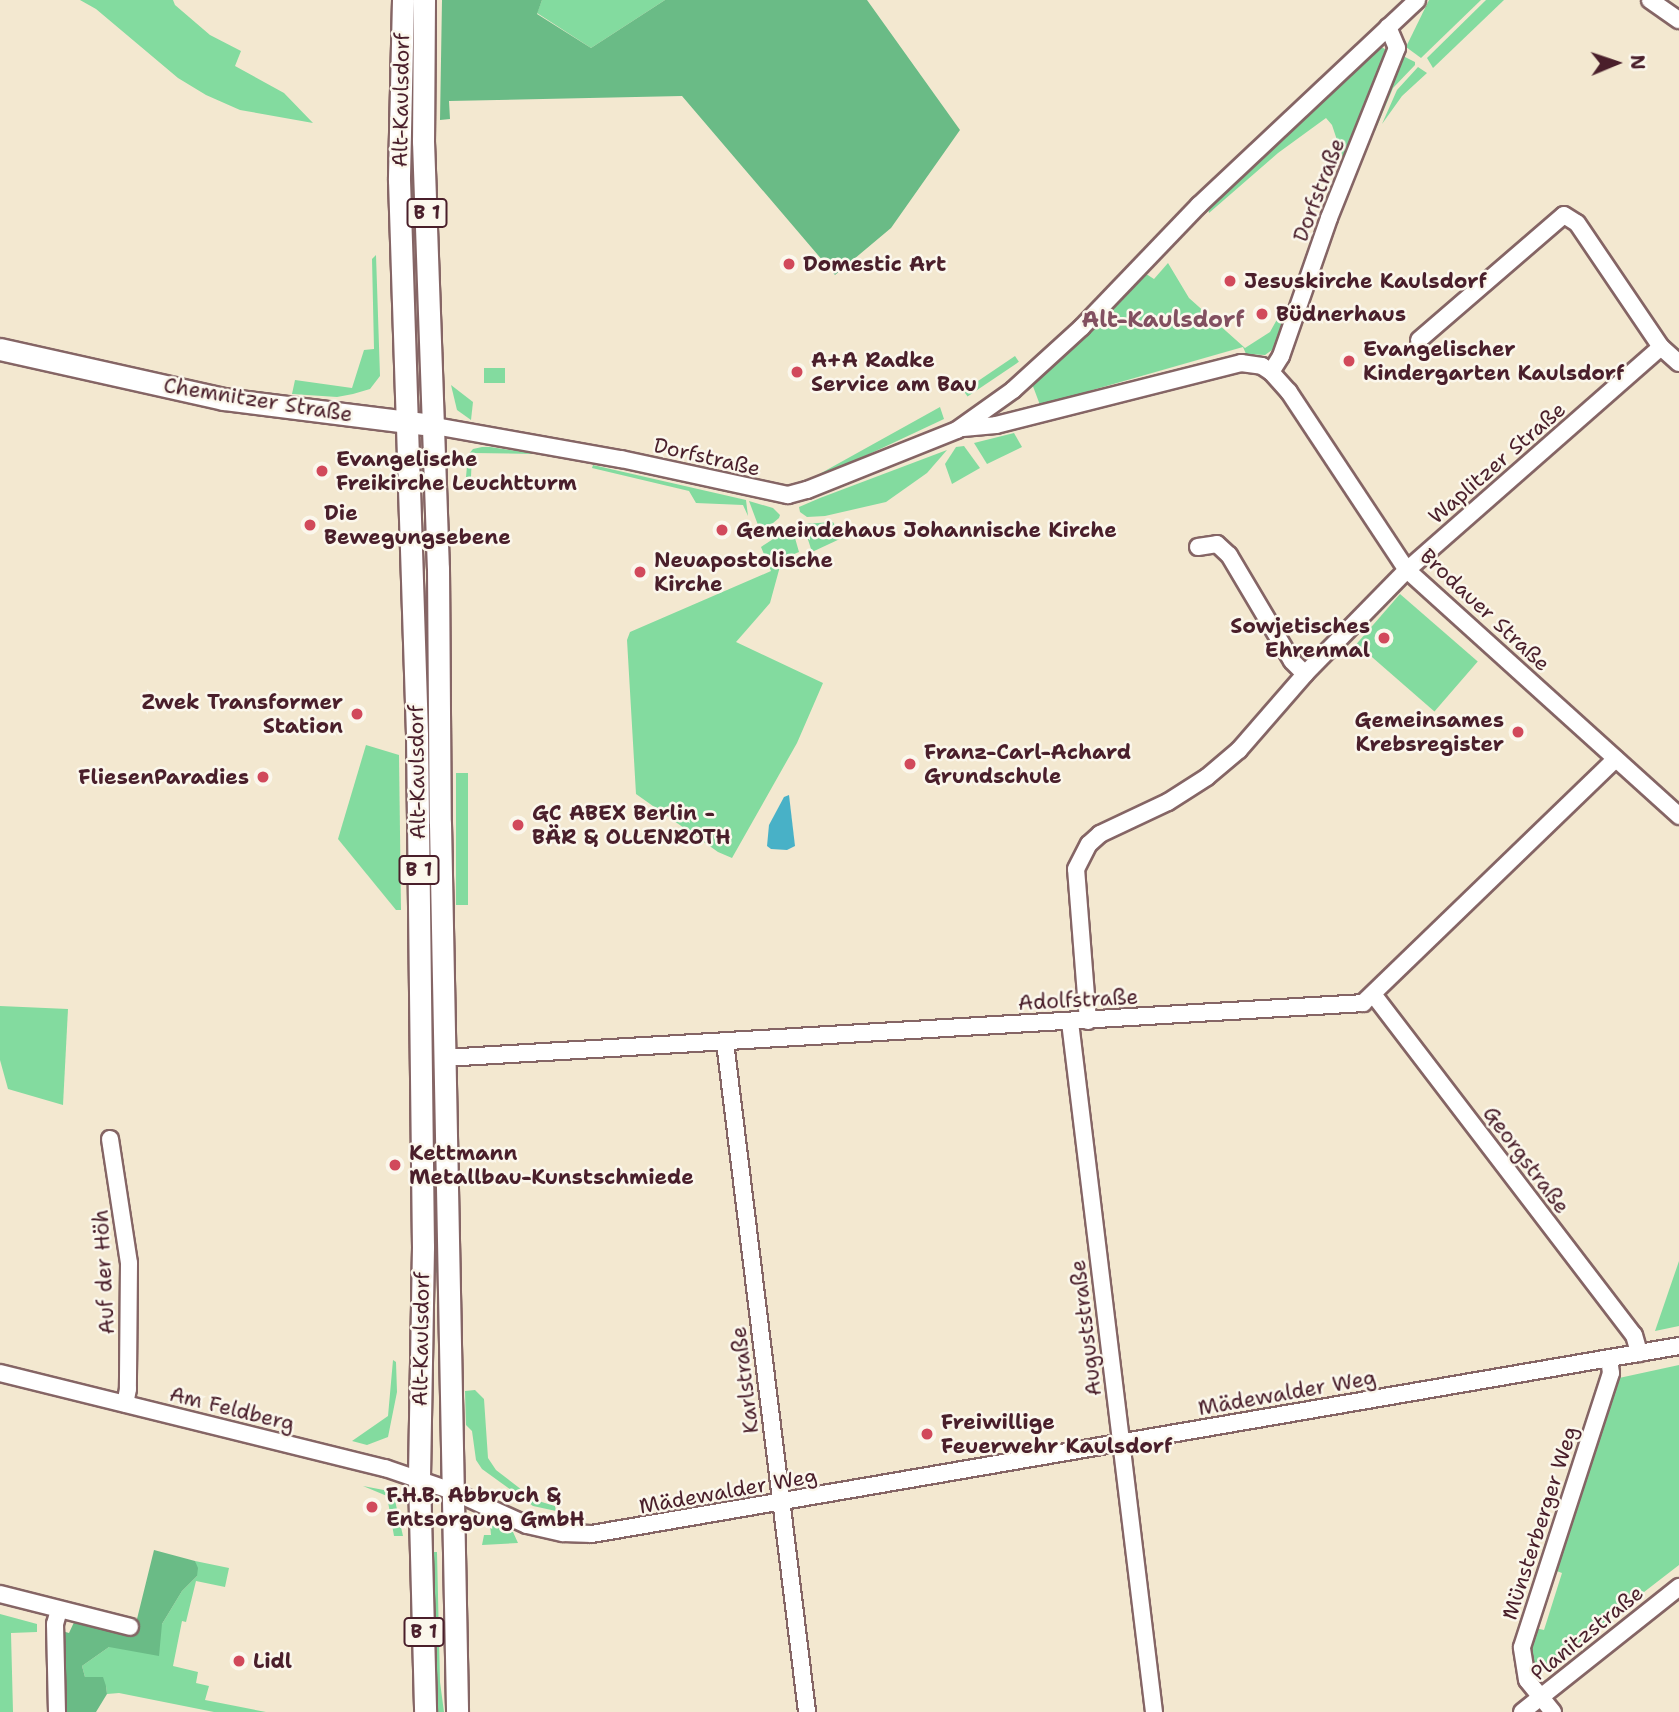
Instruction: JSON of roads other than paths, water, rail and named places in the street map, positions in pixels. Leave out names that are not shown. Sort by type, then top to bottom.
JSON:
[{"type":"main road","name":"Alt-Kaulsdorf","points":[[403,0],[399,180],[409,422],[423,1224],[419,1478],[425,1712]]},
{"type":"main road","name":"Alt-Kaulsdorf","points":[[424,0],[424,141],[435,426],[457,1712]]},
{"type":"main road","name":"Chemnitzer Straße","points":[[0,349],[223,399],[435,426]]},
{"type":"street","name":"Dorfstraße","points":[[961,429],[1013,390],[1082,327],[1199,205],[1417,0]]},
{"type":"street","points":[[1650,0],[1679,20]]},
{"type":"street","name":"Dorfstraße","points":[[435,426],[621,459],[788,495],[836,480],[961,429],[1032,416],[1241,363],[1252,363],[1271,372],[1281,356],[1329,218],[1397,48],[1388,27]]},
{"type":"street","points":[[1419,340],[1564,215],[1577,223],[1661,347],[1679,363]]},
{"type":"street","name":"Waplitzer Straße","points":[[1088,1021],[1076,869],[1084,849],[1100,834],[1160,807],[1207,777],[1239,750],[1304,674],[1407,570],[1661,347]]},
{"type":"street","name":"Brodauer Straße","points":[[1271,372],[1289,391],[1407,570],[1679,816]]},
{"type":"street","points":[[1013,390],[1032,416]]},
{"type":"street","points":[[1198,547],[1217,544],[1229,555],[1292,661],[1304,674]]},
{"type":"street","name":"Adolfstraße","points":[[444,1058],[1363,1003],[1616,759]]},
{"type":"street","name":"Georgstraße","points":[[1373,995],[1634,1335],[1639,1353]]},
{"type":"street","name":"Auguststraße","points":[[1070,1022],[1154,1712]]},
{"type":"street","name":"Karlstraße","points":[[725,1042],[807,1712]]},
{"type":"street","name":"Auf der Höh","points":[[110,1139],[129,1264],[128,1389],[125,1404]]},
{"type":"street","name":"Mädewalder Weg","points":[[452,1491],[527,1525],[563,1533],[592,1534],[780,1504],[1679,1346]]},
{"type":"street","name":"Münsterberger Weg","points":[[1553,1712],[1527,1680],[1522,1647],[1611,1373],[1609,1359]]},
{"type":"street","name":"Am Feldberg","points":[[0,1373],[419,1478],[452,1491]]},
{"type":"street","name":"Planitzstraße","points":[[1522,1712],[1679,1587]]},
{"type":"street","points":[[0,1594],[130,1627]]},
{"type":"street","points":[[57,1712],[55,1623],[59,1610]]},
{"type":"water","points":[[789,795],[795,846],[787,850],[771,849],[767,846],[769,825],[784,797]]},
{"type":"place","name":"Domestic Art","points":[[789,264]]},
{"type":"place","name":"Jesuskirche Kaulsdorf","points":[[1230,281]]},
{"type":"place","name":"Büdnerhaus","points":[[1262,314]]},
{"type":"place","name":"Evangelischer Kindergarten Kaulsdorf","points":[[1349,361]]},
{"type":"place","name":"A+A Radke Service am Bau","points":[[797,372]]},
{"type":"place","name":"Evangelische Freikirche Leuchtturm","points":[[322,471]]},
{"type":"place","name":"Die Bewegungsebene","points":[[310,525]]},
{"type":"place","name":"Gemeindehaus Johannische Kirche","points":[[722,530]]},
{"type":"place","name":"Neuapostolische Kirche","points":[[640,572]]},
{"type":"place","name":"Sowjetisches Ehrenmal","points":[[1384,638]]},
{"type":"place","name":"Zwek Transformer Station","points":[[357,714]]},
{"type":"place","name":"Gemeinsames Krebsregister","points":[[1518,732]]},
{"type":"place","name":"Franz-Carl-Achard Grundschule","points":[[910,764]]},
{"type":"place","name":"FliesenParadies","points":[[263,777]]},
{"type":"place","name":"GC ABEX Berlin - BÄR & OLLENROTH","points":[[518,825]]},
{"type":"place","name":"Kettmann Metallbau-Kunstschmiede","points":[[395,1165]]},
{"type":"place","name":"Freiwillige Feuerwehr Kaulsdorf","points":[[927,1434]]},
{"type":"place","name":"F.H.B. Abbruch & Entsorgung GmbH","points":[[372,1507]]},
{"type":"place","name":"Lidl","points":[[239,1661]]},
{"type":"district","name":"Alt-Kaulsdorf","points":[[1163,319]]}]
